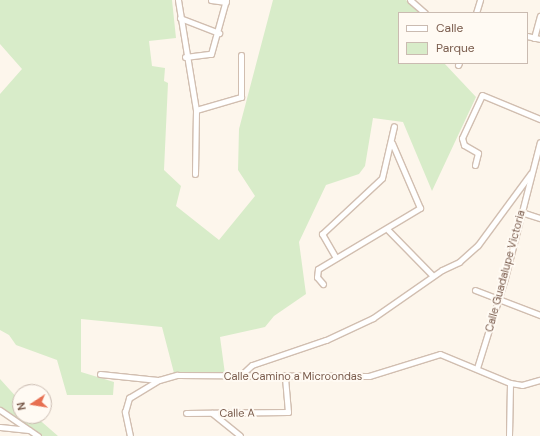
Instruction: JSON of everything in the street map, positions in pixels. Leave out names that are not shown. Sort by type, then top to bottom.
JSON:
[{"type":"street","points":[[178,0],[185,57],[196,110],[194,174]]},
{"type":"street","points":[[185,57],[208,57],[218,33],[226,1],[211,0]]},
{"type":"street","points":[[410,0],[424,12]]},
{"type":"street","points":[[476,12],[480,0]]},
{"type":"street","points":[[534,38],[540,16]]},
{"type":"street","points":[[180,18],[218,33]]},
{"type":"street","points":[[528,36],[540,39]]},
{"type":"street","points":[[196,110],[241,97],[241,55]]},
{"type":"street","points":[[475,165],[478,153],[464,145],[462,138],[482,96],[540,119]]},
{"type":"street","points":[[336,258],[322,234],[382,178],[392,143],[394,126]]},
{"type":"street","name":"Calle Guadalupe Victoria","points":[[477,368],[499,298],[540,142]]},
{"type":"street","points":[[323,284],[317,277],[318,269],[388,230],[420,208],[421,204],[392,143]]},
{"type":"street","name":"Calle Guadalupe Victoria","points":[[240,376],[252,365],[326,340],[373,318],[433,276],[459,262],[478,245],[531,173]]},
{"type":"street","points":[[521,212],[540,218]]},
{"type":"street","points":[[388,230],[433,276]]},
{"type":"street","points":[[475,290],[540,315]]},
{"type":"street","name":"Calle Camino a Microondas","points":[[130,436],[125,405],[136,393],[159,380],[177,375],[285,377],[369,376],[440,354],[477,368],[510,384],[522,386],[540,380]]},
{"type":"street","points":[[100,374],[159,380]]},
{"type":"street","name":"Calle A","points":[[186,413],[288,412],[285,377]]},
{"type":"street","points":[[509,436],[510,384]]},
{"type":"street","points":[[0,410],[32,430],[38,436]]},
{"type":"street","points":[[212,413],[240,436]]},
{"type":"street","points":[[0,427],[32,430]]},
{"type":"green space","points":[[0,0],[172,0],[176,38],[149,41],[152,66],[165,68],[164,81],[168,83],[164,170],[181,186],[176,206],[219,240],[255,196],[238,170],[239,129],[273,0],[406,0],[418,12],[398,12],[398,64],[445,64],[476,97],[432,191],[403,122],[373,118],[365,166],[359,174],[326,185],[299,242],[306,294],[274,316],[265,327],[220,337],[225,374],[174,373],[162,327],[81,319],[81,372],[114,382],[113,395],[67,395],[57,360],[16,345],[9,335],[0,330],[0,94],[22,69],[0,44]]},
{"type":"green space","points":[[0,379],[12,392],[12,421],[0,413]]},
{"type":"green space","points":[[16,424],[44,424],[58,436],[34,436]]}]
